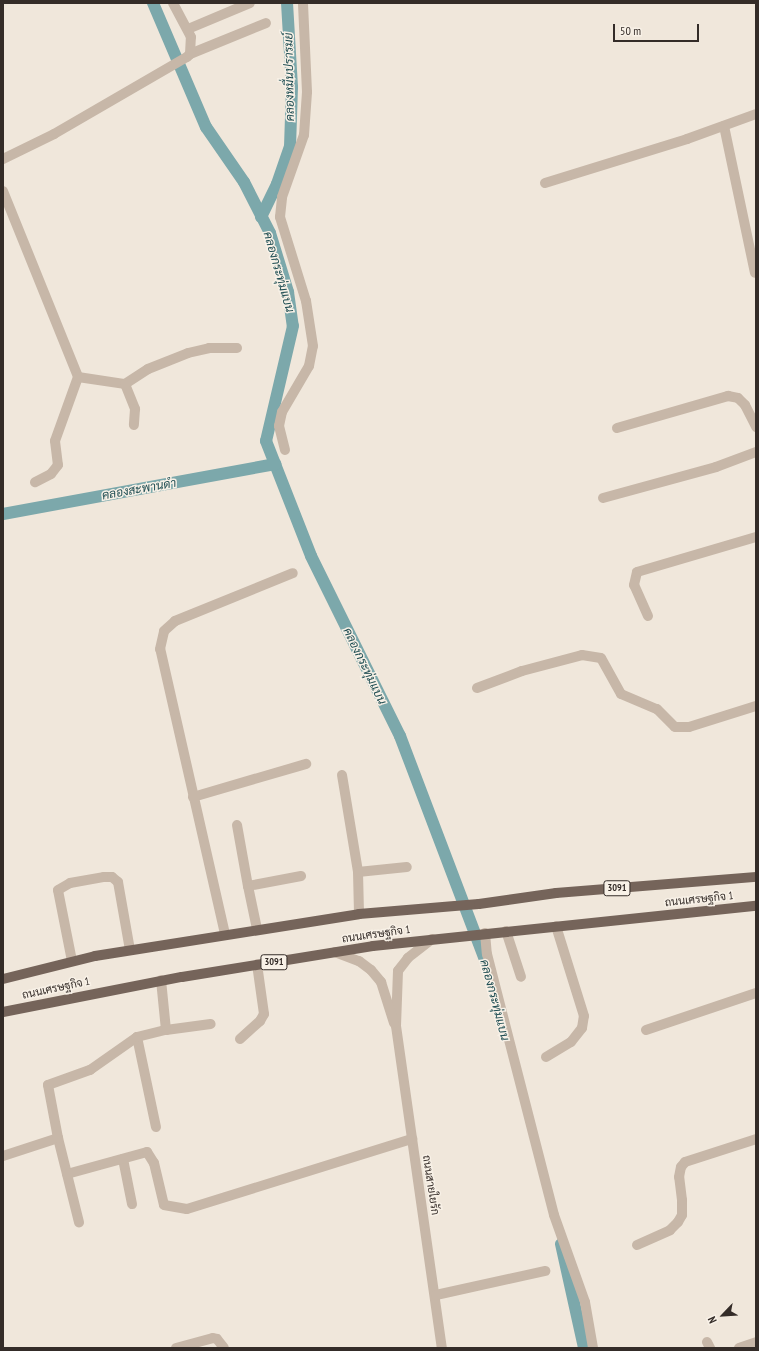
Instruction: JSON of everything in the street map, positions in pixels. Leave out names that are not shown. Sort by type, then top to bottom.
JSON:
[{"type":"main road","name":"ถนนเศรษฐกิจ 1","points":[[3,979],[72,961],[130,950],[224,934],[359,914],[479,904],[556,893],[756,877]]},
{"type":"main road","name":"ถนนเศรษฐกิจ 1","points":[[3,1012],[161,980],[335,952],[453,936],[756,906]]},
{"type":"street","points":[[173,3],[191,37],[189,56]]},
{"type":"street","points":[[188,29],[250,3]]},
{"type":"street","points":[[285,450],[279,426],[280,419],[309,366],[313,346],[306,301],[280,217],[282,197],[304,135],[308,92],[303,3]]},
{"type":"street","points":[[3,159],[175,66],[189,56],[266,23]]},
{"type":"street","points":[[545,183],[724,126],[756,114]]},
{"type":"street","points":[[724,126],[755,273]]},
{"type":"street","points":[[3,191],[78,377],[55,442],[58,465],[51,474],[35,482]]},
{"type":"street","points":[[78,377],[125,384],[148,369],[188,353],[209,348],[237,348]]},
{"type":"street","points":[[125,384],[135,409],[134,425]]},
{"type":"street","points":[[617,428],[728,396],[738,398],[745,405],[756,427]]},
{"type":"street","points":[[603,498],[716,467],[756,452]]},
{"type":"street","points":[[648,616],[634,585],[637,572],[756,538]]},
{"type":"street","points":[[224,934],[160,649],[164,631],[176,621],[293,573]]},
{"type":"street","points":[[477,688],[522,671],[582,655],[601,658],[621,694],[657,709],[675,727],[689,727],[756,706]]},
{"type":"street","points":[[193,797],[306,764]]},
{"type":"street","points":[[342,775],[358,872],[359,914]]},
{"type":"street","points":[[237,825],[257,929]]},
{"type":"street","points":[[358,872],[407,867]]},
{"type":"street","points":[[248,886],[301,876]]},
{"type":"street","points":[[72,961],[58,890],[70,883],[104,877],[112,877],[118,882],[130,950]]},
{"type":"street","points":[[546,1057],[571,1042],[582,1028],[584,1016],[556,926]]},
{"type":"street","points":[[506,931],[521,978]]},
{"type":"street","points":[[483,934],[554,1215],[585,1302],[593,1348]]},
{"type":"street","name":"ถนนสายใยรัก","points":[[432,939],[408,958],[398,971],[396,1026],[436,1295],[442,1348]]},
{"type":"street","name":"ถนนสายใยรัก","points":[[335,952],[360,961],[371,970],[381,982],[396,1026]]},
{"type":"street","points":[[240,1039],[260,1021],[264,1014],[257,964]]},
{"type":"street","points":[[161,980],[166,1030]]},
{"type":"street","points":[[646,1030],[756,993]]},
{"type":"street","points":[[79,1222],[58,1138],[48,1085],[90,1070],[137,1037],[166,1030],[211,1024]]},
{"type":"street","points":[[137,1037],[156,1127]]},
{"type":"street","points":[[3,1156],[58,1138]]},
{"type":"street","points":[[67,1174],[147,1152],[154,1163],[164,1205],[187,1209],[412,1139]]},
{"type":"street","points":[[637,1245],[670,1230],[678,1222],[682,1214],[680,1172],[685,1162],[756,1139]]},
{"type":"street","points":[[123,1159],[132,1204]]},
{"type":"street","points":[[436,1295],[545,1271]]},
{"type":"street","points":[[176,1348],[213,1338],[218,1339],[224,1348]]},
{"type":"street","points":[[740,1348],[756,1342]]},
{"type":"waterway","name":"คลองกระทุ่มแบน","points":[[153,3],[206,127],[244,182],[270,233],[288,292],[293,326],[266,441],[311,556],[400,736],[487,965]]},
{"type":"waterway","name":"คลองหมื่นปรารมย์","points":[[261,217],[277,184],[290,147],[292,87],[287,3]]},
{"type":"waterway","name":"คลองสะพานดำ","points":[[3,514],[275,464]]},
{"type":"waterway","name":"คลองกระทุ่มแบน","points":[[561,1244],[584,1348]]}]
